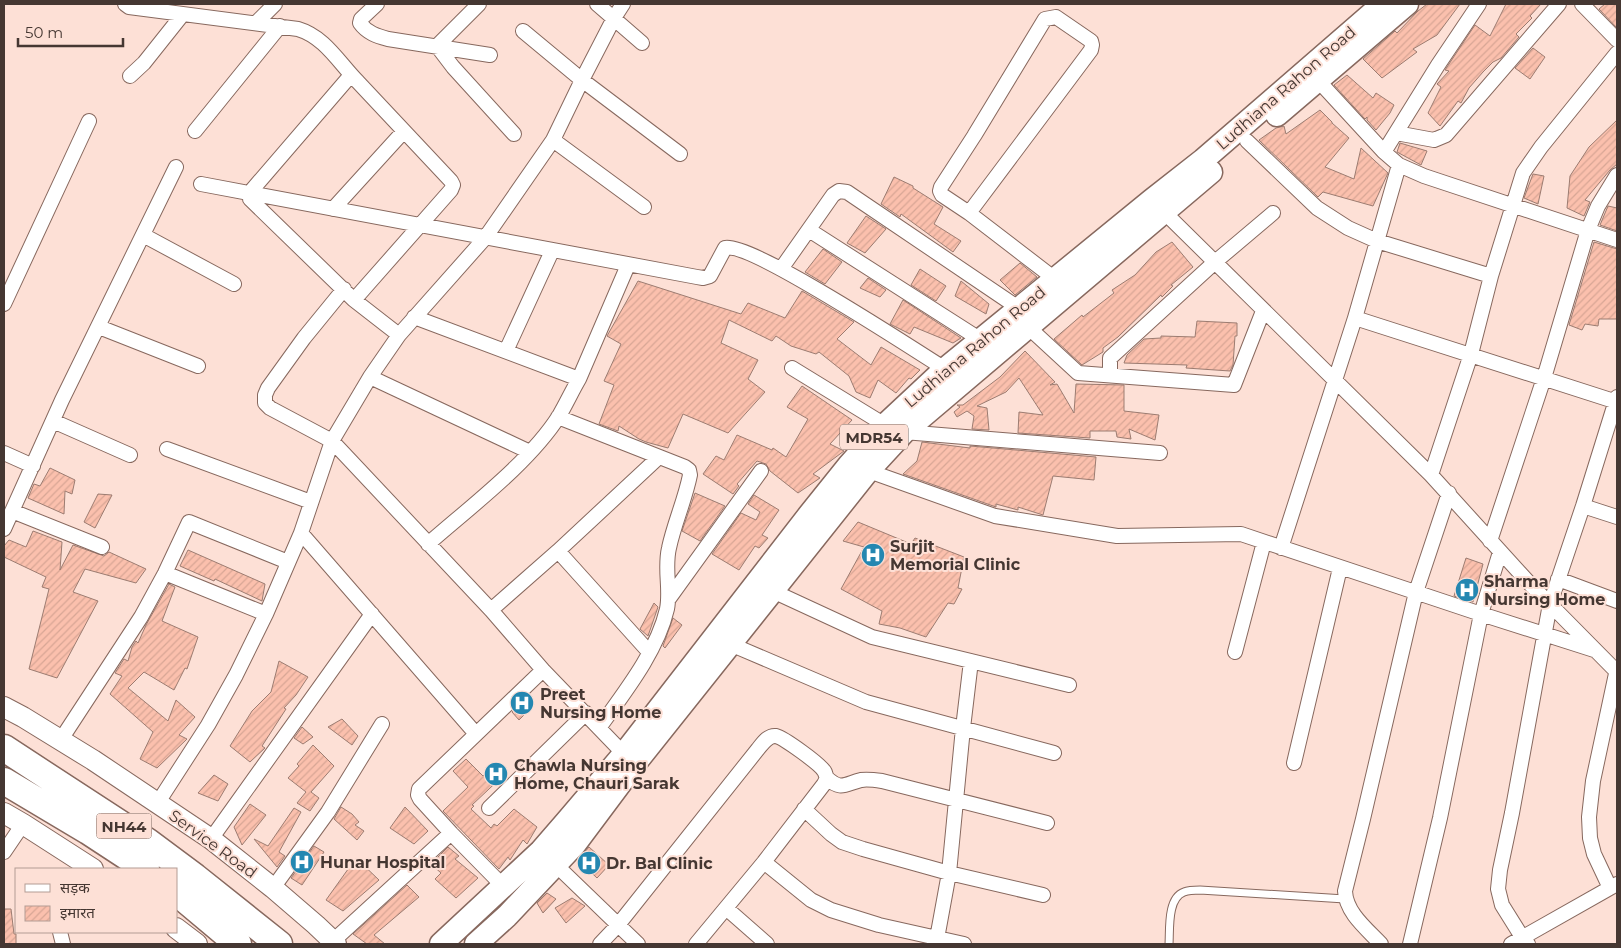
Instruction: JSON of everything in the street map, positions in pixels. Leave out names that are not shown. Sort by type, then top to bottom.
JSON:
[{"type":"highway","name":"NH44","points":[[4,748],[148,842],[279,944]]},
{"type":"highway","name":"NH44","points":[[4,781],[88,831],[144,868]]},
{"type":"highway","points":[[178,894],[238,944]]},
{"type":"main road","name":"Ludhiana Rahon Road","points":[[441,944],[541,851],[764,587],[858,468],[945,369],[981,340],[1023,317],[1055,279],[1247,141],[1382,4]]},
{"type":"main road","name":"Ludhiana Rahon Road","points":[[894,428],[1023,317],[1158,206],[1202,160],[1312,74],[1407,4]]},
{"type":"main road","name":"Ludhiana Rahon Road","points":[[476,944],[508,916],[575,844],[637,761],[730,644],[764,587]]},
{"type":"street","points":[[124,4],[129,7],[169,7],[183,14],[280,26],[310,33],[321,41],[452,181],[453,185],[354,300]]},
{"type":"street","points":[[256,23],[275,4]]},
{"type":"street","points":[[377,4],[362,19],[360,24],[368,32],[388,39],[490,55]]},
{"type":"street","points":[[437,46],[479,4]]},
{"type":"street","points":[[597,4],[642,43]]},
{"type":"street","points":[[157,804],[208,725],[236,675],[266,614],[301,533],[332,441],[370,377],[399,335],[485,238],[553,140],[582,80],[623,4]]},
{"type":"street","points":[[1384,152],[1479,4]]},
{"type":"street","points":[[1396,133],[1434,140],[1446,135],[1559,4]]},
{"type":"street","points":[[1582,4],[1617,40]]},
{"type":"street","points":[[130,76],[144,62],[183,14]]},
{"type":"street","points":[[969,213],[1091,50],[1091,41],[1056,17],[1045,19],[974,136],[940,187],[942,195],[969,213],[1055,279]]},
{"type":"street","points":[[195,131],[280,26]]},
{"type":"street","points":[[523,30],[582,80],[680,154]]},
{"type":"street","points":[[437,46],[453,67],[514,134]]},
{"type":"street","points":[[1432,475],[1523,173],[1531,160],[1617,53]]},
{"type":"street","points":[[1312,74],[1384,152],[1399,165],[1424,176],[1617,240]]},
{"type":"street","points":[[351,75],[250,194],[252,202],[354,300],[399,335]]},
{"type":"street","points":[[4,304],[89,121]]},
{"type":"street","points":[[333,209],[404,131]]},
{"type":"street","points":[[553,140],[644,207]]},
{"type":"street","points":[[1247,141],[1317,208],[1348,228],[1377,241],[1491,276]]},
{"type":"street","points":[[1281,548],[1336,380],[1399,165]]},
{"type":"street","points":[[4,529],[53,421],[176,167]]},
{"type":"street","points":[[1490,541],[1544,378],[1588,230],[1611,196],[1617,175]]},
{"type":"street","points":[[201,184],[703,278],[710,276],[713,272],[724,248],[734,248],[782,269],[945,369]]},
{"type":"street","points":[[782,269],[833,195],[840,191],[847,192],[1023,317],[1078,373],[1234,385],[1263,311]]},
{"type":"street","points":[[1158,206],[1432,475],[1500,552],[1550,604],[1594,650],[1617,671],[1593,781],[1589,817],[1592,846],[1614,886],[1520,942],[1502,904],[1498,889],[1500,870],[1550,604],[1584,506],[1617,400],[1355,318]]},
{"type":"street","points":[[1110,375],[1110,358],[1215,262],[1273,213]]},
{"type":"street","points":[[809,230],[981,340]]},
{"type":"street","points":[[143,235],[234,284]]},
{"type":"street","points":[[506,351],[552,251]]},
{"type":"street","points":[[428,544],[503,479],[530,452],[558,417],[578,379],[628,265]]},
{"type":"street","points":[[344,289],[304,338],[268,388],[265,395],[265,403],[270,408],[332,441],[624,754]]},
{"type":"street","points":[[414,317],[578,379]]},
{"type":"street","points":[[99,327],[198,366]]},
{"type":"street","points":[[792,368],[894,428],[1160,453]]},
{"type":"street","points":[[370,377],[530,452]]},
{"type":"street","points":[[558,417],[685,467],[689,470],[690,475],[675,521],[668,551],[666,570],[668,600],[659,632],[627,689],[600,728]]},
{"type":"street","points":[[53,421],[130,455]]},
{"type":"street","points":[[167,449],[311,502]]},
{"type":"street","points":[[4,453],[33,466]]},
{"type":"street","points":[[490,610],[558,551],[659,456]]},
{"type":"street","points":[[858,468],[995,516],[1117,536],[1241,534],[1594,650]]},
{"type":"street","points":[[668,600],[761,472]]},
{"type":"street","points":[[1381,944],[1349,908],[1345,890],[1416,592],[1449,494]]},
{"type":"street","points":[[1584,506],[1617,517]]},
{"type":"street","points":[[12,510],[102,547]]},
{"type":"street","points":[[60,741],[141,617],[165,573],[189,522],[288,562]]},
{"type":"street","points":[[301,533],[476,734]]},
{"type":"street","points":[[1235,652],[1264,542]]},
{"type":"street","points":[[558,551],[649,652]]},
{"type":"street","points":[[1410,944],[1440,818],[1481,614],[1500,552]]},
{"type":"street","points":[[1294,764],[1340,568]]},
{"type":"street","points":[[165,573],[266,614]]},
{"type":"street","points":[[1558,579],[1617,601]]},
{"type":"street","points":[[764,587],[872,637],[1069,685]]},
{"type":"street","points":[[211,839],[372,614]]},
{"type":"street","points":[[730,644],[866,702],[1054,753]]},
{"type":"street","points":[[937,941],[949,872],[955,799],[971,661]]},
{"type":"street","points":[[503,886],[420,800],[418,794],[420,789],[544,670]]},
{"type":"street","name":"Service Road","points":[[4,707],[94,760],[211,839],[273,888],[335,943]]},
{"type":"street","points":[[489,808],[586,714]]},
{"type":"street","points":[[273,888],[328,812],[382,724]]},
{"type":"street","points":[[600,944],[618,925],[767,738],[776,736],[788,743],[815,762],[834,784],[841,786],[861,780],[882,780],[1047,823]]},
{"type":"street","points":[[696,944],[764,862],[827,778]]},
{"type":"street","points":[[804,809],[842,842],[949,872],[1044,894]]},
{"type":"street","points":[[4,813],[86,867]]},
{"type":"street","points":[[4,852],[23,824]]},
{"type":"street","points":[[335,943],[452,833]]},
{"type":"street","points":[[764,862],[811,900],[831,910],[937,941],[964,944]]},
{"type":"street","points":[[556,865],[638,944]]},
{"type":"street","points":[[726,908],[767,944]]},
{"type":"street","points":[[178,930],[197,944]]},
{"type":"lane","points":[[1169,944],[1170,913],[1175,899],[1182,892],[1200,890],[1346,899]]},
{"type":"building","points":[[1427,4],[1460,4],[1437,35],[1413,49],[1417,52],[1382,78],[1363,59],[1395,31],[1397,33]]},
{"type":"building","points":[[1506,4],[1541,4],[1530,16],[1532,18],[1516,34],[1519,37],[1501,58],[1493,62],[1483,72],[1469,88],[1461,103],[1458,101],[1440,126],[1428,113],[1441,87],[1437,84],[1449,71],[1445,70],[1475,25],[1490,36]]},
{"type":"building","points":[[1605,4],[1617,4],[1617,28],[1599,9]]},
{"type":"building","points":[[1533,48],[1545,57],[1530,79],[1515,68]]},
{"type":"building","points":[[1347,75],[1373,98],[1376,93],[1394,105],[1376,130],[1367,120],[1367,117],[1365,119],[1334,85]]},
{"type":"building","points":[[1320,110],[1349,138],[1325,167],[1354,179],[1361,148],[1388,173],[1373,206],[1323,192],[1318,197],[1259,140],[1276,128],[1284,126],[1286,134]]},
{"type":"building","points":[[1617,120],[1617,164],[1585,200],[1590,202],[1584,216],[1567,208],[1570,176],[1589,147]]},
{"type":"building","points":[[1400,143],[1427,151],[1421,165],[1397,152]]},
{"type":"building","points":[[1533,174],[1544,176],[1538,204],[1524,198]]},
{"type":"building","points":[[894,177],[913,186],[913,188],[943,207],[934,224],[961,241],[953,252],[901,214],[900,217],[881,204]]},
{"type":"building","points":[[1608,206],[1617,208],[1617,231],[1600,225]]},
{"type":"building","points":[[866,216],[886,229],[865,253],[847,243]]},
{"type":"building","points":[[1172,242],[1193,267],[1171,285],[1173,286],[1162,297],[1161,295],[1118,337],[1103,348],[1103,352],[1082,365],[1054,339],[1082,315],[1083,317],[1114,293],[1112,290],[1135,275],[1156,252]]},
{"type":"building","points":[[1594,242],[1617,249],[1617,319],[1599,319],[1598,326],[1585,324],[1582,330],[1569,325]]},
{"type":"building","points":[[823,249],[842,262],[825,284],[805,272]]},
{"type":"building","points":[[1020,263],[1037,277],[1015,295],[1000,280]]},
{"type":"building","points":[[920,269],[946,286],[936,301],[911,285]]},
{"type":"building","points":[[868,278],[886,290],[880,297],[860,288]]},
{"type":"building","points":[[638,281],[741,314],[748,303],[785,318],[802,291],[854,322],[837,339],[871,365],[881,347],[920,370],[911,379],[909,378],[896,393],[878,380],[870,398],[856,392],[849,376],[819,352],[816,354],[791,346],[776,336],[772,341],[729,320],[721,343],[758,360],[748,379],[765,392],[728,433],[683,414],[668,448],[646,442],[619,426],[618,431],[599,424],[614,385],[604,381],[621,344],[607,336]]},
{"type":"building","points":[[961,281],[989,304],[986,314],[955,296]]},
{"type":"building","points":[[903,300],[961,338],[953,343],[914,327],[910,334],[890,324]]},
{"type":"building","points":[[1197,321],[1237,323],[1233,365],[1230,371],[1186,368],[1187,365],[1124,363],[1127,355],[1144,339],[1161,338],[1161,336],[1195,337]]},
{"type":"building","points":[[1025,351],[1055,382],[1050,385],[1057,384],[1074,413],[1076,384],[1124,385],[1124,411],[1159,415],[1155,440],[1129,429],[1131,439],[1117,437],[1116,431],[1090,431],[1090,438],[1018,433],[1019,412],[1043,415],[1019,378],[1006,392],[977,406],[987,408],[989,430],[972,429],[974,416],[967,411],[957,417],[954,412],[960,407],[957,405],[963,405],[1000,377]]},
{"type":"building","points":[[802,386],[852,420],[830,444],[844,451],[813,474],[820,478],[798,493],[770,471],[766,464],[757,461],[737,484],[739,486],[733,494],[703,474],[716,456],[724,460],[737,435],[772,450],[773,448],[786,457],[808,419],[787,407]]},
{"type":"building","points":[[922,442],[970,448],[970,446],[1096,457],[1094,480],[1053,476],[1043,515],[1018,507],[1018,510],[996,504],[996,507],[903,474],[917,461]]},
{"type":"building","points":[[50,468],[75,480],[72,494],[65,491],[64,514],[28,498],[34,484],[40,486]]},
{"type":"building","points":[[695,493],[725,506],[700,541],[682,531]]},
{"type":"building","points":[[98,494],[112,495],[95,528],[84,522]]},
{"type":"building","points":[[754,495],[779,510],[762,535],[768,538],[759,548],[755,546],[739,570],[712,554],[741,513],[756,520],[760,512],[748,504]]},
{"type":"building","points":[[858,522],[911,544],[915,538],[964,557],[958,588],[962,589],[954,604],[948,603],[926,637],[900,628],[879,624],[882,611],[841,589],[864,547],[843,541]]},
{"type":"building","points":[[33,531],[62,542],[60,570],[73,545],[104,556],[109,552],[146,569],[136,583],[85,569],[73,592],[98,601],[57,678],[29,669],[49,589],[42,587],[46,577],[4,557],[4,546],[9,540],[26,547]]},
{"type":"building","points":[[188,550],[265,584],[262,601],[215,579],[214,581],[180,566]]},
{"type":"building","points":[[1466,558],[1483,564],[1473,602],[1454,596]]},
{"type":"building","points":[[169,584],[175,587],[162,621],[198,637],[187,669],[185,668],[174,690],[144,672],[128,688],[168,721],[176,700],[195,717],[179,735],[187,739],[157,768],[140,759],[153,732],[110,694],[122,676],[115,673],[124,659],[128,661],[132,647],[136,641],[138,643]]},
{"type":"building","points":[[654,603],[658,607],[648,636],[640,629]]},
{"type":"building","points":[[673,618],[682,625],[665,648],[663,646]]},
{"type":"building","points":[[279,661],[308,677],[296,695],[284,708],[286,709],[262,746],[265,748],[250,762],[230,746],[252,711],[271,692]]},
{"type":"building","points":[[527,697],[534,705],[519,720],[512,712]]},
{"type":"building","points":[[342,719],[358,736],[352,745],[328,727]]},
{"type":"building","points":[[302,727],[313,737],[303,744],[294,738]]},
{"type":"building","points":[[313,745],[334,766],[311,792],[319,798],[310,811],[297,803],[306,792],[288,778],[299,766],[297,764]]},
{"type":"building","points":[[466,759],[483,776],[496,763],[506,773],[472,805],[474,806],[471,809],[491,828],[494,824],[497,826],[514,809],[537,827],[527,844],[523,840],[510,860],[508,857],[499,869],[443,811],[468,787],[453,771]]},
{"type":"building","points":[[214,775],[228,784],[218,801],[198,793]]},
{"type":"building","points":[[250,804],[266,815],[242,845],[234,827]]},
{"type":"building","points":[[341,807],[352,814],[359,822],[355,825],[364,831],[357,840],[334,819]]},
{"type":"building","points":[[405,807],[428,831],[414,844],[390,828]]},
{"type":"building","points":[[294,808],[301,812],[279,852],[285,856],[277,867],[254,839],[268,846]]},
{"type":"building","points":[[314,846],[324,852],[302,885],[291,878]]},
{"type":"building","points":[[448,847],[459,856],[455,859],[478,878],[456,898],[435,879],[441,873],[431,864]]},
{"type":"building","points":[[589,847],[609,865],[597,878],[578,860]]},
{"type":"building","points":[[356,858],[379,880],[343,911],[326,900]]},
{"type":"building","points":[[407,885],[419,897],[374,935],[385,944],[367,944],[353,934]]},
{"type":"building","points":[[547,893],[556,899],[543,913],[537,903]]},
{"type":"building","points":[[572,898],[585,906],[566,923],[555,908]]},
{"type":"building","points":[[4,909],[11,909],[16,944],[4,944]]},
{"type":"place","name":"Surjit Memorial Clinic","points":[[873,555]]},
{"type":"place","name":"Sharma Nursing Home","points":[[1467,590]]},
{"type":"place","name":"Preet Nursing Home","points":[[522,703]]},
{"type":"place","name":"Chawla Nursing Home, Chauri Sarak","points":[[496,774]]},
{"type":"place","name":"Hunar Hospital","points":[[302,862]]},
{"type":"place","name":"Dr. Bal Clinic","points":[[589,863]]}]
